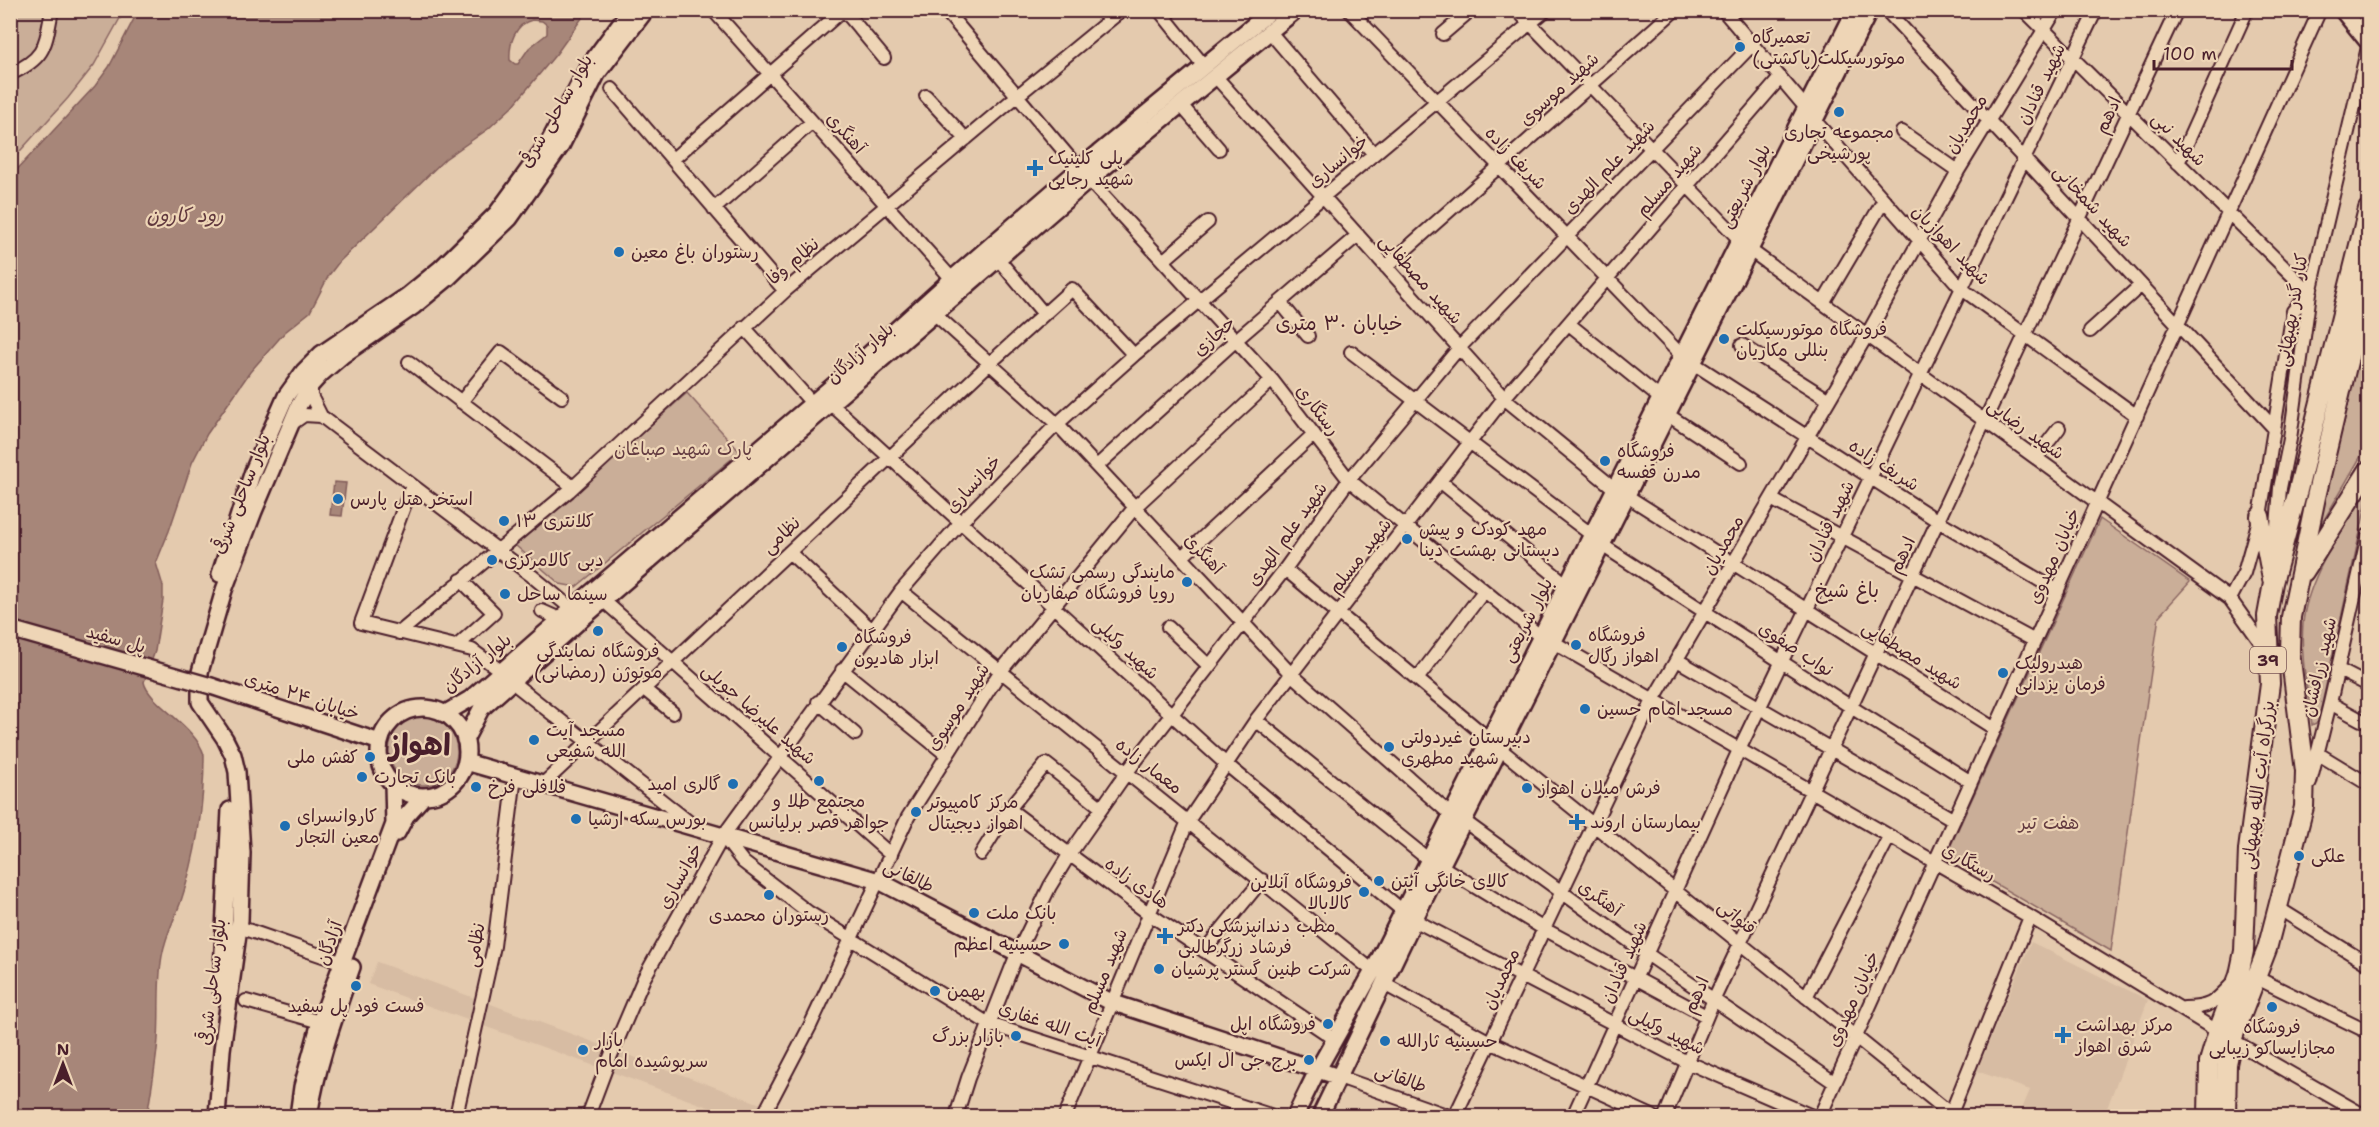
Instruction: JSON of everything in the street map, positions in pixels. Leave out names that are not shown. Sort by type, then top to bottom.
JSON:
[{"type":"highway","name":"بزرگراه آیت الله بهبهانی","points":[[2248,976],[2244,951],[2249,839],[2270,684],[2267,616],[2273,583],[2368,209]]},
{"type":"highway","name":"بزرگراه آیت الله بهبهانی","points":[[2217,1112],[2209,1062],[2225,1035],[2278,908],[2304,807],[2305,771],[2290,652],[2291,617],[2368,277]]},
{"type":"highway","points":[[2297,583],[2368,471]]},
{"type":"highway","points":[[2260,516],[2273,583]]},
{"type":"main road","name":"بلوار ساحلی شرقی","points":[[207,1116],[212,1049],[223,976],[230,809],[229,772],[226,757],[200,716],[193,690],[200,645],[253,471],[286,396],[304,371],[321,354],[407,296],[441,268],[489,222],[527,175],[630,10]]},
{"type":"main road","name":"بلوار ساحلی شرقی","points":[[217,1116],[222,1050],[239,927],[242,853],[237,772],[225,739],[200,702],[200,672],[224,590],[290,425],[311,385],[343,355],[414,306],[448,278],[510,218],[561,146],[588,80],[646,10]]},
{"type":"main road","name":"بلوار آزادگان","points":[[465,740],[481,709],[506,676],[566,614],[856,366],[952,279],[1240,47],[1272,10]]},
{"type":"main road","name":"بلوار آزادگان","points":[[1240,47],[1270,32],[1296,10]]},
{"type":"main road","name":"بلوار شریعتی","points":[[1810,115],[1855,10]]},
{"type":"main road","name":"بلوار شریعتی","points":[[1621,492],[1668,415],[1688,360],[1745,245],[1810,115],[1870,10]]},
{"type":"main road","points":[[2342,10],[2368,42]]},
{"type":"main road","name":"بلوار آزادگان","points":[[444,714],[506,676],[604,601],[998,259],[1084,174],[1181,105],[1210,72]]},
{"type":"main road","name":"بلوار شریعتی","points":[[1320,1116],[1384,984],[1409,916],[1621,492],[1660,398],[1688,360]]},
{"type":"main road","name":"بلوار شریعتی","points":[[1547,640],[1567,585],[1597,540]]},
{"type":"main road","name":"پل سفید","points":[[10,629],[211,686]]},
{"type":"main road","name":"خیابان ۲۴ متری","points":[[211,686],[380,742]]},
{"type":"main road","points":[[422,708],[444,714],[453,720],[465,740],[466,762],[455,782],[446,789],[424,796],[402,791],[393,784],[381,765],[380,742],[391,722],[400,715],[422,708]]},
{"type":"main road","name":"طالقانی","points":[[466,762],[879,880],[1111,1002],[1339,1077]]},
{"type":"main road","name":"آزادگان","points":[[298,1116],[302,1088],[320,1022],[394,824],[393,784]]},
{"type":"main road","name":"آزادگان","points":[[309,1116],[325,1044],[399,826],[424,796]]},
{"type":"main road","name":"بلوار شریعتی","points":[[1295,1116],[1318,1069],[1373,970],[1409,916]]},
{"type":"street","points":[[10,74],[26,67],[39,56],[45,44],[52,10]]},
{"type":"street","name":"آهنگری","points":[[713,10],[952,279]]},
{"type":"street","points":[[672,159],[771,76],[843,10],[884,58]]},
{"type":"street","name":"رستگاری","points":[[945,10],[1084,174],[1272,380],[1349,480],[1484,591],[1547,640],[2030,917],[2364,1116]]},
{"type":"street","name":"نظام وفا","points":[[399,633],[497,549],[536,520],[785,291],[1122,10]]},
{"type":"street","name":"شهید مصطفایی","points":[[1159,10],[1210,72],[1504,398],[1621,492],[1995,729]]},
{"type":"street","name":"شریف زاده","points":[[1349,10],[1607,279],[1688,360],[1938,521],[2058,591]]},
{"type":"street","points":[[1443,34],[1471,10]]},
{"type":"street","name":"شهید رضایی","points":[[1517,10],[1745,245],[2230,599],[2267,651]]},
{"type":"street","name":"خوانساری","points":[[588,1116],[644,978],[723,836],[818,702],[901,591],[961,522],[1057,424],[1134,355],[1546,10]]},
{"type":"street","name":"شهید موسوی","points":[[1386,267],[1675,10]]},
{"type":"street","name":"شهید اهوازیان","points":[[1723,10],[1810,115],[1962,289],[2137,416]]},
{"type":"street","name":"شهید شمخانی","points":[[1886,10],[2273,427]]},
{"type":"street","name":"شهید نبی","points":[[2024,10],[2310,293]]},
{"type":"street","name":"محمدیان","points":[[1455,1116],[1653,700],[1867,335],[1958,171],[2056,10]]},
{"type":"street","name":"شهید قنادان","points":[[1573,1116],[1739,750],[2096,10]]},
{"type":"street","name":"ادهم","points":[[1665,1116],[1714,999],[2177,10]]},
{"type":"street","points":[[2178,163],[2247,10]]},
{"type":"street","name":"خیابان مهدوی","points":[[1820,1116],[2320,10]]},
{"type":"street","points":[[1270,32],[1374,154]]},
{"type":"street","name":"شهید علم الهدی","points":[[956,1116],[968,1078],[1017,954],[1050,886],[1127,772],[1285,569],[1349,480],[1417,402],[1460,348],[1752,45]]},
{"type":"street","name":"کنار گذر بهبهانی","points":[[2273,583],[2280,488],[2290,439],[2310,293],[2368,47]]},
{"type":"street","name":"شهید مسلم","points":[[1065,1116],[1188,820],[1256,720],[1504,398],[1780,78]]},
{"type":"street","points":[[612,89],[785,291]]},
{"type":"street","points":[[2357,100],[2368,90]]},
{"type":"street","points":[[926,96],[966,139]]},
{"type":"street","points":[[1181,105],[1219,149]]},
{"type":"street","points":[[714,209],[812,122]]},
{"type":"street","points":[[1902,132],[1958,171]]},
{"type":"street","points":[[1823,303],[1884,200]]},
{"type":"street","points":[[1163,261],[1208,222]]},
{"type":"street","name":"حجازی","points":[[1097,466],[1236,340],[1358,235]]},
{"type":"street","points":[[998,259],[1044,314]]},
{"type":"street","points":[[2090,331],[2141,285]]},
{"type":"street","name":"نظامی","points":[[543,784],[990,363],[1072,289],[1134,355]]},
{"type":"street","points":[[2230,599],[2244,573],[2260,516],[2293,311],[2310,293]]},
{"type":"street","points":[[1280,302],[1308,336]]},
{"type":"street","name":"آهنگری","points":[[935,314],[1057,424],[1291,675],[1457,818],[1647,954],[1835,1083]]},
{"type":"street","points":[[1569,324],[1660,398]]},
{"type":"street","points":[[744,327],[812,404]]},
{"type":"street","points":[[1742,345],[1829,400]]},
{"type":"street","points":[[461,402],[501,352],[562,397]]},
{"type":"street","name":"نواب صفوی","points":[[1351,352],[1597,540],[1851,707],[1971,782]]},
{"type":"street","points":[[409,362],[572,486]]},
{"type":"street","name":"شهید موسوی","points":[[764,1116],[810,1026],[908,817],[1000,672],[1136,507],[1272,380]]},
{"type":"street","points":[[311,385],[311,396],[321,416],[497,549],[566,614]]},
{"type":"street","name":"شهید وکیلی","points":[[831,404],[1226,764],[1409,916],[1687,1062],[1812,1116]]},
{"type":"street","points":[[290,425],[304,415],[321,416]]},
{"type":"street","points":[[1668,415],[1741,463]]},
{"type":"street","points":[[2036,458],[2059,428]]},
{"type":"street","points":[[1182,557],[1314,434]]},
{"type":"street","points":[[1440,481],[1567,585]]},
{"type":"street","points":[[412,485],[361,623],[472,650],[697,828]]},
{"type":"street","points":[[1771,500],[2035,641]]},
{"type":"street","name":"شهید زرافشان","points":[[2304,807],[2368,535]]},
{"type":"street","points":[[789,552],[872,630]]},
{"type":"street","name":"قنواتی","points":[[1285,569],[1495,744],[1951,1115]]},
{"type":"street","points":[[457,646],[494,613],[461,580]]},
{"type":"street","name":"معمار زاده","points":[[901,591],[1373,970]]},
{"type":"street","points":[[1417,679],[1484,591]]},
{"type":"street","name":"شهید علیرضا جویلی","points":[[604,601],[891,855]]},
{"type":"street","points":[[542,611],[566,614]]},
{"type":"street","points":[[1168,627],[1209,666]]},
{"type":"street","points":[[1677,660],[1954,820]]},
{"type":"street","points":[[2337,669],[2368,685]]},
{"type":"street","points":[[842,670],[947,755]]},
{"type":"street","points":[[644,689],[673,713]]},
{"type":"street","points":[[818,702],[855,734]]},
{"type":"street","points":[[2330,703],[2361,720]]},
{"type":"street","points":[[1256,720],[1435,863],[1544,929],[1706,1017]]},
{"type":"street","points":[[2317,753],[2368,784]]},
{"type":"street","points":[[981,854],[1010,809],[1046,764],[1102,808]]},
{"type":"street","name":"نظامی","points":[[456,1116],[494,946],[515,776]]},
{"type":"street","name":"هادی زاده","points":[[1010,809],[1148,913],[1335,1039]]},
{"type":"street","name":"آیت الله غفاری","points":[[723,836],[743,862],[808,912],[989,1024],[1273,1116]]},
{"type":"street","points":[[1806,997],[1889,837]]},
{"type":"street","points":[[1204,951],[1262,880]]},
{"type":"street","points":[[2278,908],[2368,964]]},
{"type":"street","points":[[1951,1115],[2030,917]]},
{"type":"street","points":[[239,927],[343,963]]},
{"type":"street","points":[[2182,1008],[2202,1008],[2211,1005],[2248,976],[2368,1032]]},
{"type":"street","points":[[1384,984],[1490,1042],[1652,1116]]},
{"type":"street","points":[[246,1001],[320,1022]]},
{"type":"street","name":"طالقانی","points":[[1339,1077],[1449,1116]]},
{"type":"shaded area","name":"مرکز بهداشت شرق اهواز","points":[[2031,942],[2148,1000],[2104,1116],[2019,1116],[2030,1090],[1977,1071]]},
{"type":"shaded area","name":"بازار سرپوشیده امام","points":[[377,962],[793,1116],[733,1116],[368,984]]},
{"type":"green space","points":[[11,11],[124,11],[94,65],[68,98],[11,161]]},
{"type":"green space","points":[[2368,317],[2368,444],[2314,537],[2364,337]]},
{"type":"green space","name":"پارک شهید صباغان","points":[[687,393],[740,452],[576,587],[560,584],[515,545]]},
{"type":"green space","points":[[2368,481],[2368,496],[2318,722],[2312,725],[2303,649],[2306,607],[2319,570]]},
{"type":"green space","name":"هفت تیر","points":[[2100,519],[2190,582],[2159,616],[2111,951],[1956,861],[1950,847]]},
{"type":"green space","points":[[430,717],[442,723],[451,732],[457,744],[455,764],[447,775],[430,785],[416,785],[399,775],[391,764],[389,744],[399,727],[410,719]]},
{"type":"water","name":"رود کارون","points":[[138,11],[587,11],[557,53],[513,106],[488,129],[445,159],[339,262],[329,275],[310,312],[285,332],[250,372],[207,434],[192,463],[156,563],[163,586],[163,600],[155,651],[144,682],[154,698],[192,735],[204,755],[201,812],[195,849],[186,886],[162,956],[159,1029],[147,1116],[11,1116],[11,176],[95,86],[109,67]],"holes":[[[542,21],[547,25],[547,34],[529,48],[518,64],[515,64],[510,60],[510,54],[517,30],[526,22]]]},
{"type":"water","name":"استخر هتل پارس","points":[[334,482],[346,483],[342,516],[330,515]]},
{"type":"railway","points":[[2362,10],[2368,19]]},
{"type":"place","name":"تعمیرگاه موتورسیکلت(پاکشتی)","points":[[1740,47]]},
{"type":"place","name":"مجموعه تجاری پورشیخی","points":[[1839,112]]},
{"type":"place","name":"پلی کلینیک شهید رجایی","points":[[1035,168]]},
{"type":"place","name":"رستوران باغ معین","points":[[619,252]]},
{"type":"place","name":"فروشگاه موتورسیکلت بنللی مکاریان","points":[[1724,339]]},
{"type":"place","name":"فروشگاه مدرن قفسه","points":[[1605,461]]},
{"type":"place","name":"استخر هتل پارس","points":[[338,499]]},
{"type":"place","name":"کلانتری ۱۳","points":[[504,521]]},
{"type":"place","name":"مهد کودک و پیش دبستانی بهشت دینا","points":[[1407,539]]},
{"type":"place","name":"دبی کالامرکزی","points":[[492,560]]},
{"type":"place","name":"مایندگی رسمی تشک رویا فروشگاه صفاریان","points":[[1187,582]]},
{"type":"place","name":"سینما ساحل","points":[[505,594]]},
{"type":"place","name":"فروشگاه نمایندگی موتوژن (رمضانی)","points":[[598,631]]},
{"type":"place","name":"فروشگاه اهواز رگال","points":[[1576,645]]},
{"type":"place","name":"فروشگاه ابزار هادیون","points":[[842,647]]},
{"type":"place","name":"هیدرولیک فرمان یزدانی","points":[[2003,673]]},
{"type":"place","name":"مسجد امام حسین","points":[[1585,709]]},
{"type":"place","name":"مسجد آیت الله شفیعی","points":[[534,740]]},
{"type":"place","name":"دبیرستان غیردولتی شهید مطهری","points":[[1389,747]]},
{"type":"place","name":"کفش ملی","points":[[370,757]]},
{"type":"place","name":"بانک تجارت","points":[[362,777]]},
{"type":"place","name":"مجتمع طلا و جواهر قصر برليانس","points":[[819,781]]},
{"type":"place","name":"گالری امید","points":[[733,784]]},
{"type":"place","name":"فلافلی فرخ","points":[[476,787]]},
{"type":"place","name":"فرش میلان اهواز","points":[[1527,788]]},
{"type":"place","name":"مرکز کامپیوتر اهواز دیجیتال","points":[[916,812]]},
{"type":"place","name":"بورس سکه ارشیا","points":[[576,819]]},
{"type":"place","name":"بیمارستان اروند","points":[[1577,822]]},
{"type":"place","name":"کاروانسرای معین التجار","points":[[285,826]]},
{"type":"place","name":"علکی","points":[[2299,856]]},
{"type":"place","name":"کالای خانگی آیتن","points":[[1379,881]]},
{"type":"place","name":"فروشگاه آنلاین کالابالا","points":[[1364,892]]},
{"type":"place","name":"رستوران محمدی","points":[[769,895]]},
{"type":"place","name":"بانک ملت","points":[[974,913]]},
{"type":"place","name":"مطب دندانپزشکی دکتر فرشاد زرگرطالبی","points":[[1165,936]]},
{"type":"place","name":"حسینیه اعظم","points":[[1064,944]]},
{"type":"place","name":"شرکت طنین گستر پرشیان","points":[[1159,969]]},
{"type":"place","name":"فست فود پل سفید","points":[[356,986]]},
{"type":"place","name":"بهمن","points":[[935,991]]},
{"type":"place","name":"فروشگاه مجازایساکو زیبایی","points":[[2272,1007]]},
{"type":"place","name":"فروشگاه اپل","points":[[1328,1024]]},
{"type":"place","name":"مرکز بهداشت شرق اهواز","points":[[2063,1035]]},
{"type":"place","name":"بازار بزرگ","points":[[1016,1036]]},
{"type":"place","name":"حسینیه ثارالله","points":[[1385,1041]]},
{"type":"place","name":"بازار سرپوشیده امام","points":[[583,1050]]},
{"type":"place","name":"برج جی ال ایکس","points":[[1309,1060]]},
{"type":"district","name":"خیابان ۳۰ متری","points":[[1339,323]]},
{"type":"district","name":"باغ شیخ","points":[[1847,590]]},
{"type":"district","name":"اهواز","points":[[420,744]]}]
